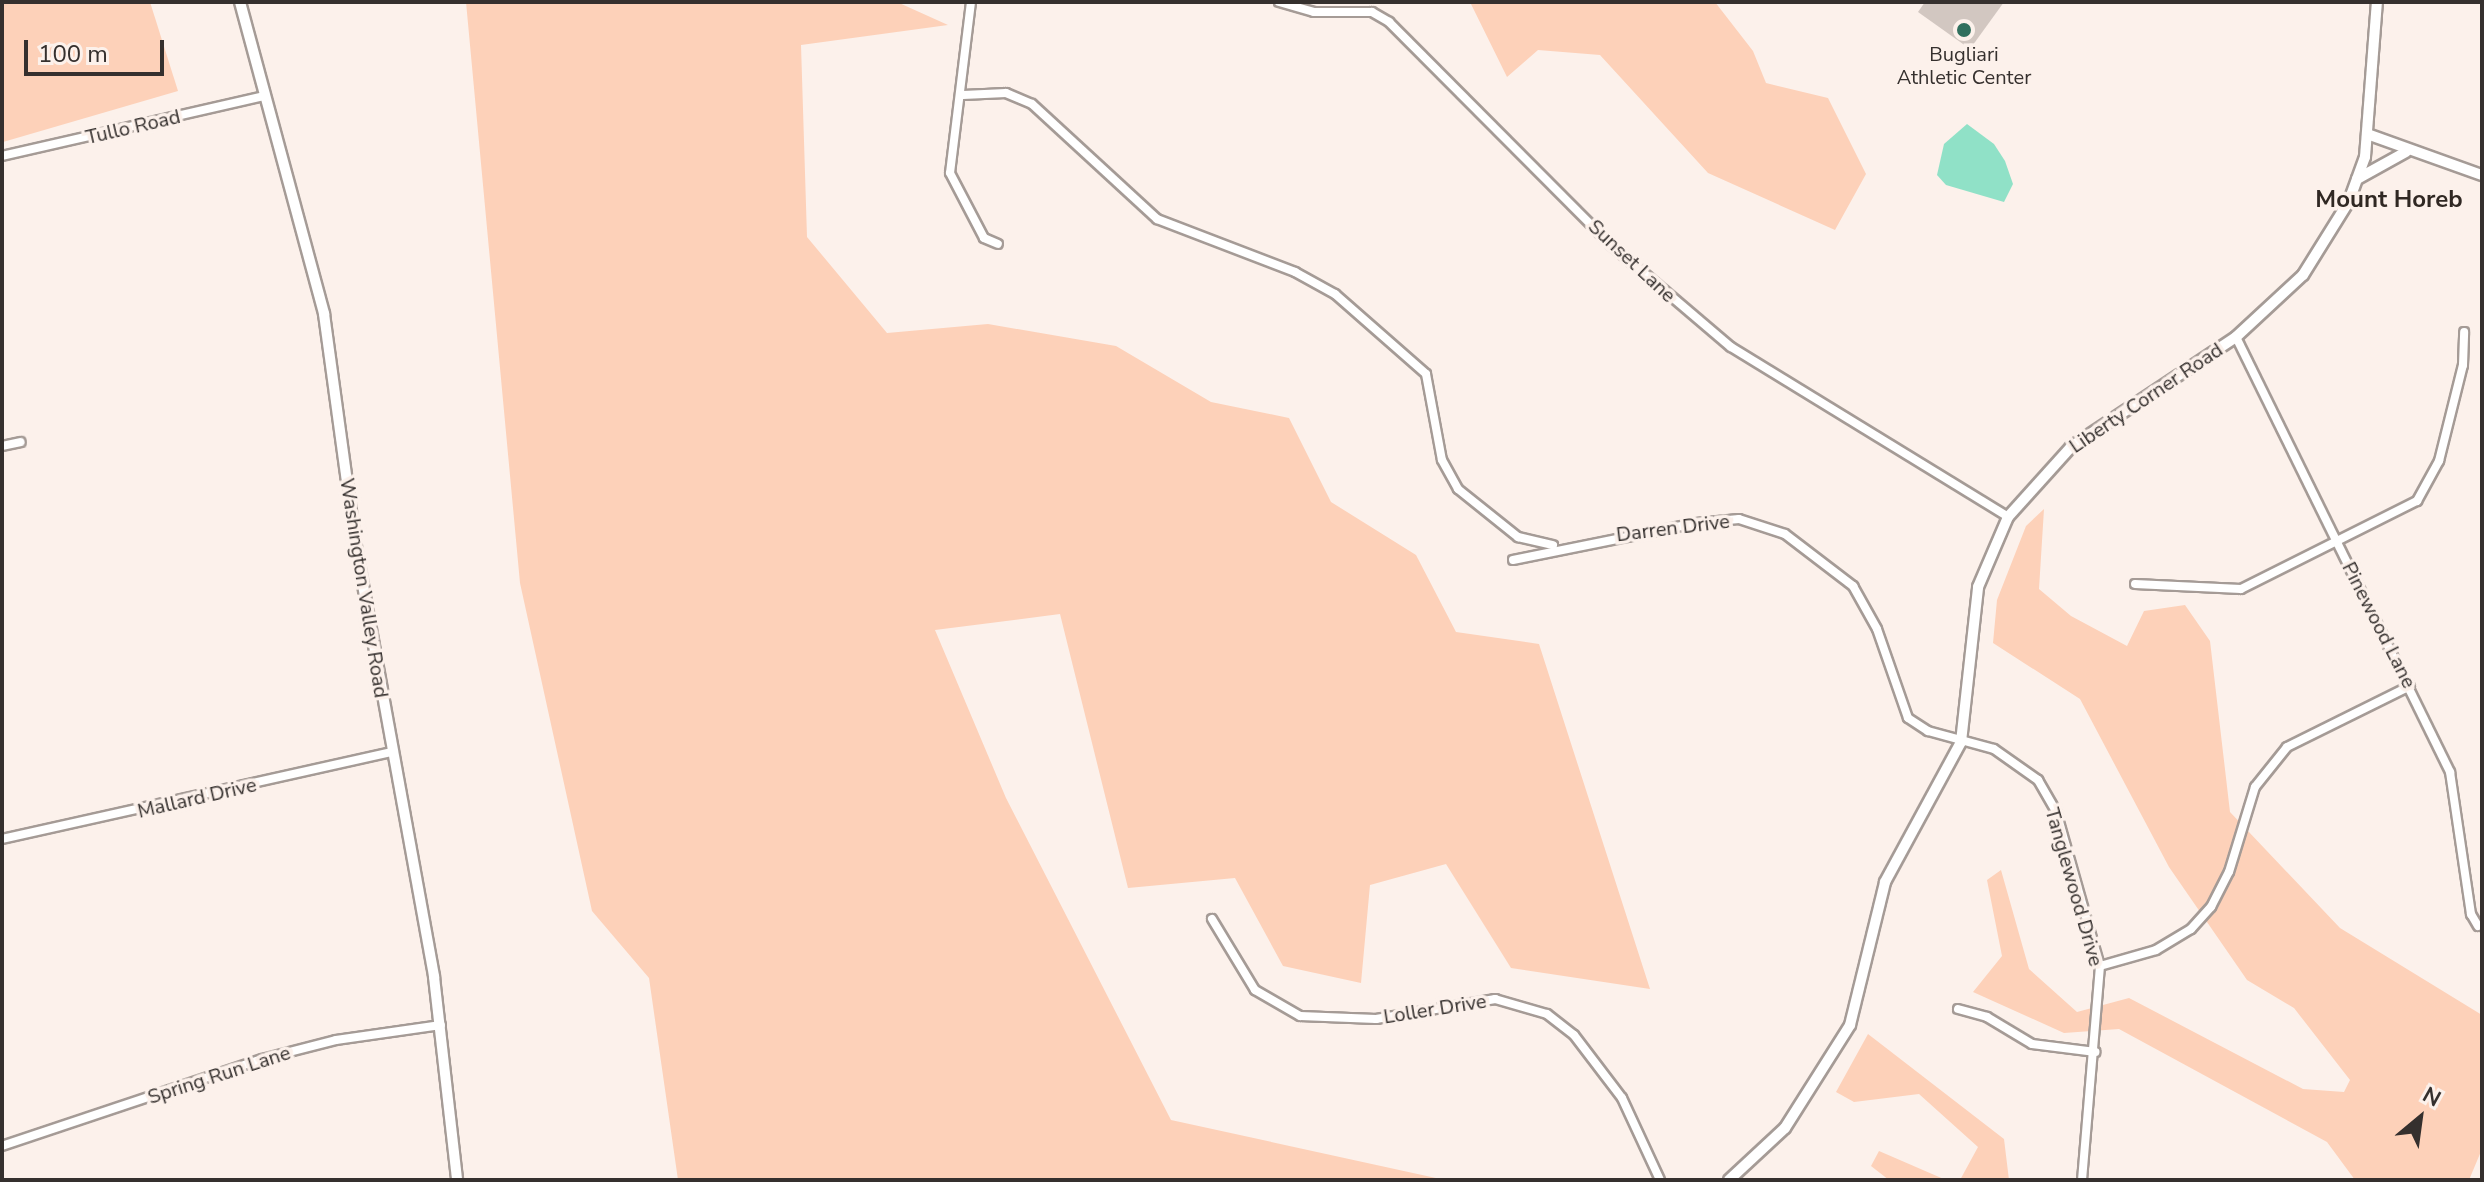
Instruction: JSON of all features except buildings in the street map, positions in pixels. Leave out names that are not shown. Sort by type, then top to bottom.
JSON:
[{"type":"street","name":"Washington Valley Road","points":[[240,2],[324,314],[390,752],[441,1025],[457,1180]]},
{"type":"street","points":[[971,2],[963,95],[950,173],[984,238],[998,244]]},
{"type":"street","name":"Sunset Lane","points":[[1279,2],[1314,12],[1372,12],[1389,22],[1611,245],[1731,347],[2008,517]]},
{"type":"street","name":"Liberty Corner Road","points":[[1729,1180],[1785,1128],[1841,1043],[1885,882],[1961,742],[1978,587],[2008,517],[2023,493],[2096,428],[2236,337],[2303,275],[2357,179],[2370,135],[2377,2]]},
{"type":"street","points":[[963,95],[1006,93],[1050,115],[1157,219],[1295,272],[1335,294],[1426,374],[1442,460],[1458,489],[1518,537],[1558,547]]},
{"type":"street","name":"Tullo Road","points":[[2,156],[265,96]]},
{"type":"street","points":[[2370,135],[2406,152],[2482,175]]},
{"type":"street","points":[[2357,179],[2406,152]]},
{"type":"street","points":[[2135,584],[2241,589],[2402,511],[2425,492],[2463,365],[2464,332]]},
{"type":"street","name":"Pinewood Lane","points":[[2236,337],[2450,772],[2471,914],[2478,926]]},
{"type":"street","points":[[2,446],[21,442]]},
{"type":"street","name":"Darren Drive","points":[[1513,560],[1558,547],[1739,519],[1785,534],[1853,586],[1877,629],[1908,718],[1961,742]]},
{"type":"street","points":[[2100,966],[2156,950],[2191,929],[2211,907],[2229,872],[2255,787],[2287,747],[2410,686]]},
{"type":"street","name":"Tanglewood Drive","points":[[1961,742],[2005,754],[2038,780],[2056,811],[2100,966],[2082,1180]]},
{"type":"street","name":"Mallard Drive","points":[[2,839],[390,752]]},
{"type":"street","name":"Loller Drive","points":[[1212,919],[1255,990],[1300,1016],[1376,1019],[1495,999],[1547,1014],[1574,1035],[1622,1098],[1660,1180]]},
{"type":"street","points":[[1958,1009],[1987,1017],[2032,1044],[2095,1052]]},
{"type":"street","name":"Spring Run Lane","points":[[2,1146],[262,1059],[441,1025]]},
{"type":"shaded area","points":[[2,2],[150,2],[178,91],[3,142]]},
{"type":"shaded area","points":[[466,2],[897,2],[948,25],[801,45],[807,237],[887,333],[988,324],[1116,346],[1211,402],[1289,418],[1331,502],[1416,555],[1456,632],[1539,644],[1650,989],[1511,968],[1446,864],[1370,885],[1361,983],[1283,966],[1235,878],[1128,888],[1060,614],[935,630],[1006,798],[1171,1120],[1445,1180],[678,1180],[649,978],[592,911],[520,583]]},
{"type":"shaded area","points":[[1470,2],[1715,2],[1753,51],[1766,83],[1828,98],[1866,174],[1835,230],[1708,173],[1600,55],[1538,50],[1507,77]]},
{"type":"shaded area","points":[[1967,124],[1994,144],[2005,161],[2013,184],[2004,202],[1946,185],[1937,175],[1944,144]]},
{"type":"shaded area","points":[[2044,509],[2039,589],[2071,616],[2127,646],[2144,611],[2185,605],[2210,641],[2230,812],[2340,928],[2482,1015],[2482,1149],[2469,1180],[2355,1180],[2327,1142],[2119,1029],[2064,1033],[1973,992],[2002,956],[1987,880],[2001,870],[2029,969],[2077,1012],[2129,998],[2303,1089],[2344,1092],[2350,1080],[2294,1008],[2247,980],[2169,867],[2080,699],[1993,643],[1997,600],[2026,526]]},
{"type":"shaded area","points":[[1868,1034],[2004,1139],[2009,1180],[1960,1180],[1978,1147],[1919,1094],[1854,1102],[1836,1092]]},
{"type":"shaded area","points":[[1879,1151],[1946,1180],[1889,1180],[1871,1166]]},
{"type":"place","name":"Bugliari Athletic Center","points":[[1964,30]]},
{"type":"district","name":"Mount Horeb","points":[[2389,200]]}]
